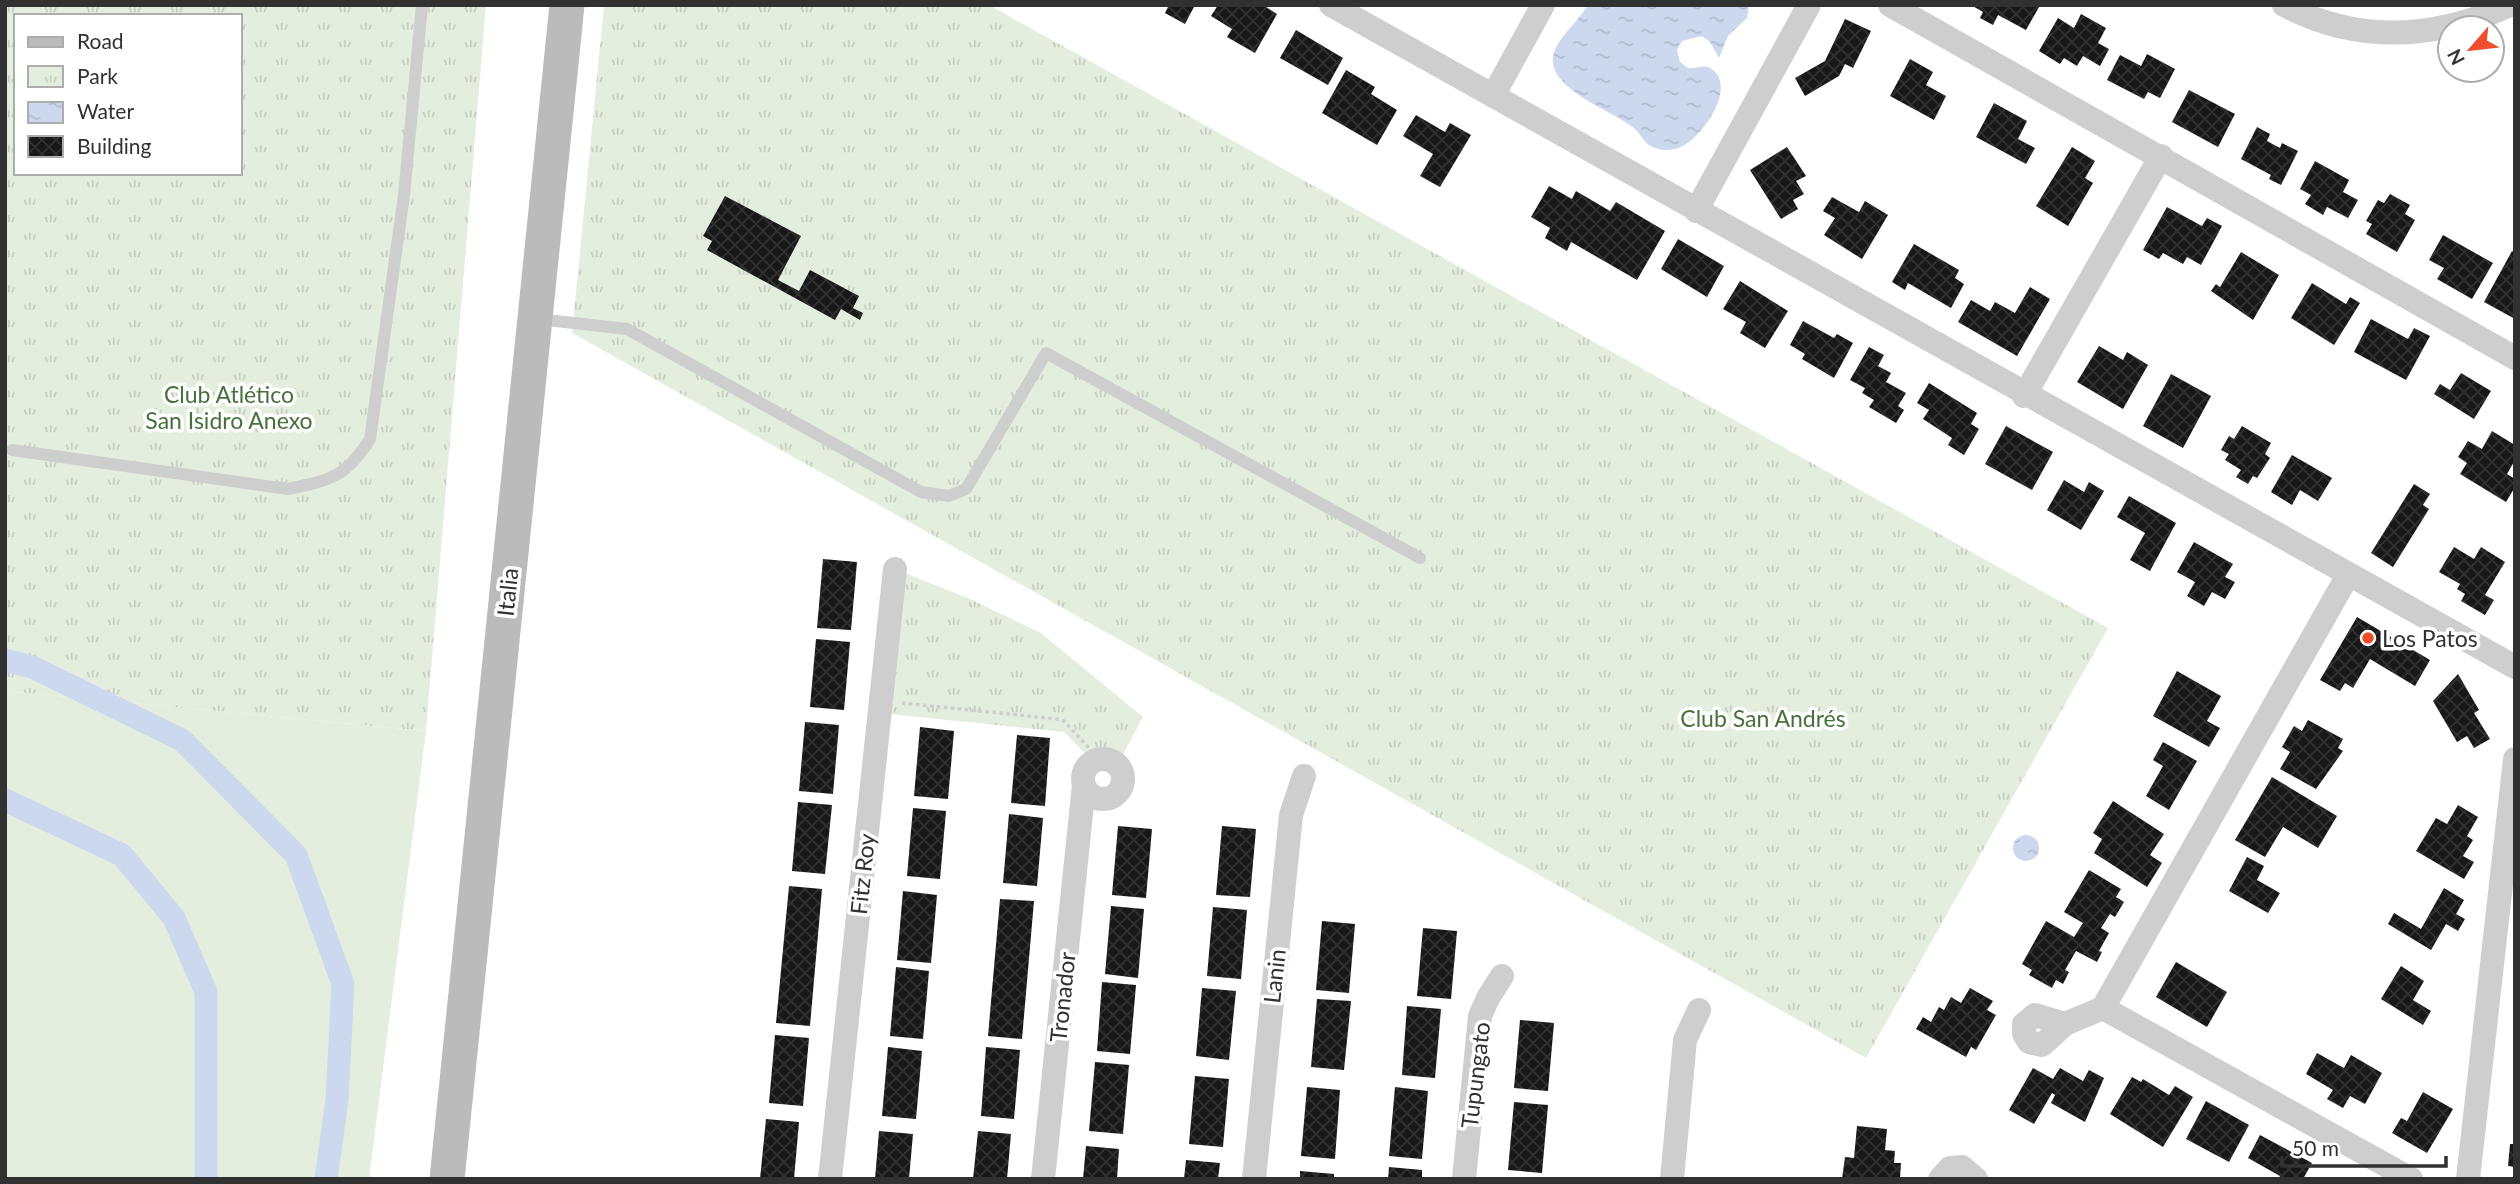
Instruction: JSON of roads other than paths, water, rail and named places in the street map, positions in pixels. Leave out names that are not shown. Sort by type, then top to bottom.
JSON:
[{"type":"street","name":"Italia","points":[[446,1179],[567,5]]},
{"type":"street","points":[[1331,5],[2024,396],[2515,667]]},
{"type":"street","points":[[1493,96],[1543,5]]},
{"type":"street","points":[[1696,211],[1809,5]]},
{"type":"street","points":[[1890,5],[2515,358]]},
{"type":"street","points":[[2284,5],[2324,23],[2386,34],[2416,33],[2448,26],[2510,5]]},
{"type":"street","points":[[2024,396],[2161,156]]},
{"type":"street","name":"Fitz Roy","points":[[830,1179],[895,569]]},
{"type":"street","points":[[2065,1024],[2103,1008],[2348,575]]},
{"type":"street","name":"Tronador","points":[[1043,1179],[1084,772],[1099,759],[1118,764],[1124,776],[1121,789],[1104,799]]},
{"type":"street","points":[[2468,1179],[2515,759]]},
{"type":"street","name":"Lanin","points":[[1254,1179],[1290,815],[1304,776]]},
{"type":"street","points":[[1084,785],[1092,795],[1104,799]]},
{"type":"street","points":[[1080,815],[1091,805],[1104,799]]},
{"type":"street","name":"Tupungato","points":[[1464,1179],[1480,1016],[1502,976]]},
{"type":"street","points":[[2103,1008],[2411,1179]]},
{"type":"street","points":[[1671,1179],[1685,1040],[1699,1010]]},
{"type":"street","points":[[1940,1179],[1950,1168],[1962,1167],[1976,1179]]},
{"type":"lane","points":[[12,450],[288,489],[322,482],[354,465],[370,439],[404,195],[422,5]]},
{"type":"lane","points":[[535,318],[627,329],[921,492],[949,496],[967,489],[1046,353],[1420,558]]},
{"type":"water","points":[[1588,5],[1749,5],[1747,18],[1728,36],[1719,58],[1710,42],[1702,36],[1682,41],[1677,50],[1680,62],[1688,68],[1708,67],[1717,75],[1721,86],[1714,112],[1685,145],[1668,150],[1652,147],[1626,122],[1575,92],[1557,74],[1553,63],[1556,48]]},
{"type":"water","points":[[2026,835],[2035,839],[2039,848],[2035,857],[2026,861],[2017,857],[2013,848],[2017,839]]},
{"type":"waterway","points":[[5,660],[32,667],[182,740],[296,855],[343,984],[337,1100],[326,1179]]},
{"type":"waterway","points":[[5,800],[122,855],[174,918],[206,992],[206,1179]]},
{"type":"place","name":"Los Patos","points":[[2368,638]]},
{"type":"park label","name":"Club Atlético San Isidro Anexo","points":[[229,407]]},
{"type":"park label","name":"Club San Andrés","points":[[1763,718]]}]
